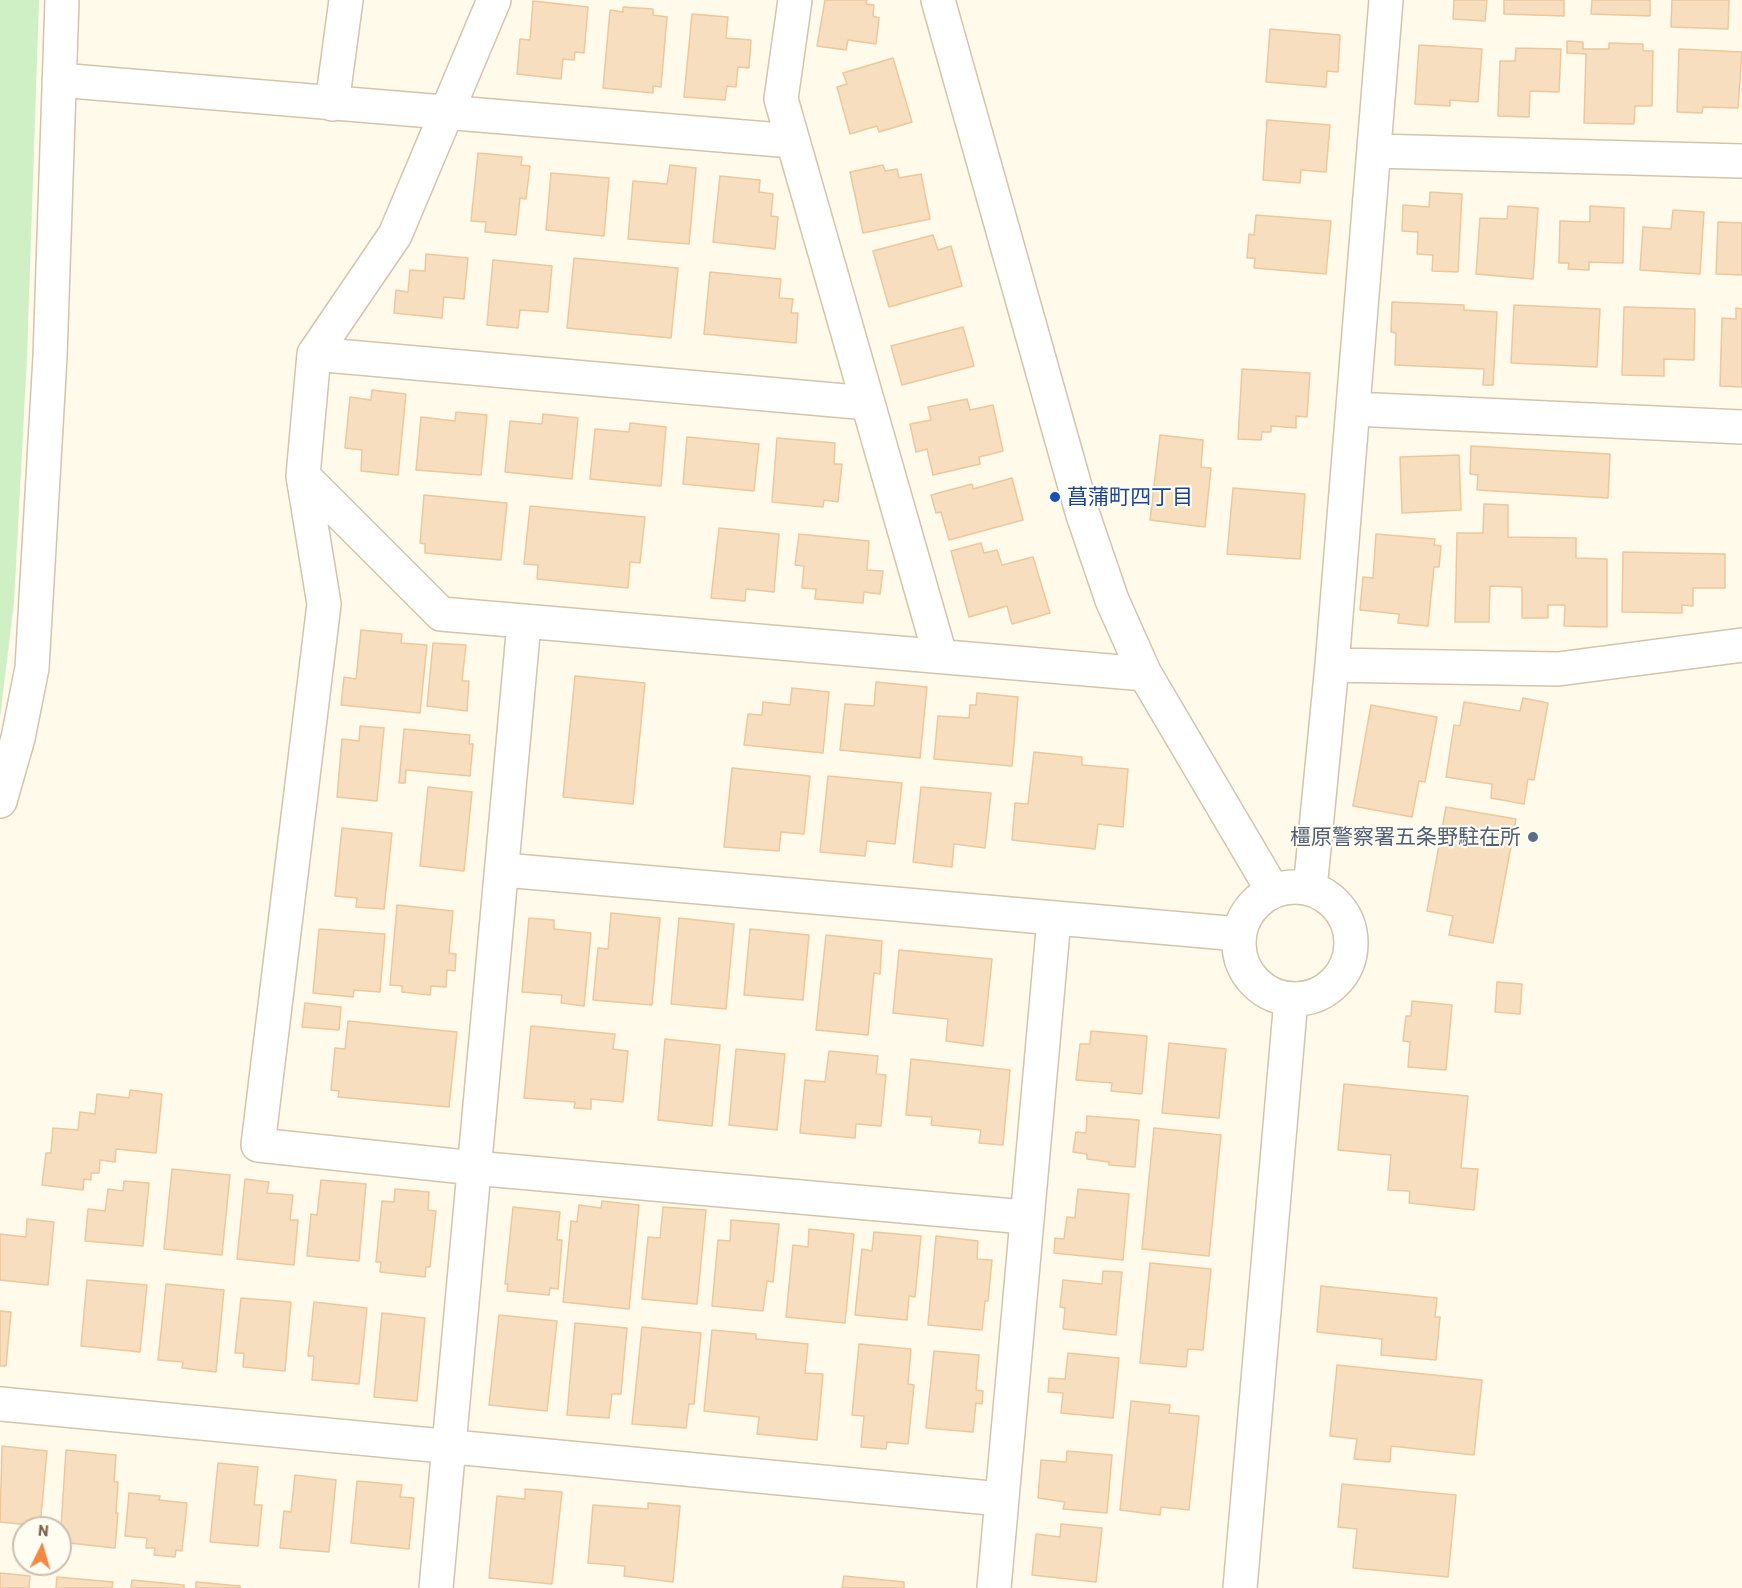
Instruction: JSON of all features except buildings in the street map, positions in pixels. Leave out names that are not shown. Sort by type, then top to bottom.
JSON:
[{"type":"street","points":[[0,801],[18,738],[32,668],[50,357],[62,0]]},
{"type":"street","points":[[332,104],[346,0]]},
{"type":"street","points":[[494,0],[448,114],[395,235],[314,354],[303,476],[324,604],[258,1145],[1025,1217]]},
{"type":"street","points":[[795,0],[781,99],[940,655]]},
{"type":"street","points":[[938,0],[1083,515],[1112,600],[1145,674],[1273,891]]},
{"type":"street","points":[[1310,889],[1332,665],[1386,0]]},
{"type":"street","points":[[59,80],[792,141]]},
{"type":"street","points":[[1375,151],[1742,161]]},
{"type":"street","points":[[314,354],[868,403]]},
{"type":"street","points":[[1353,409],[1742,428]]},
{"type":"street","points":[[303,476],[441,614],[525,623],[940,655],[1145,674]]},
{"type":"street","points":[[436,1588],[525,623]]},
{"type":"street","points":[[1332,665],[1558,669],[1742,645]]},
{"type":"street","points":[[504,870],[1054,919],[1239,933]]},
{"type":"street","points":[[1292,887],[1310,889],[1327,897],[1340,909],[1349,926],[1351,943],[1348,962],[1340,978],[1326,990],[1309,998],[1291,999],[1273,995],[1256,985],[1245,970],[1239,952],[1239,933],[1245,916],[1257,900],[1273,891],[1292,887]]},
{"type":"street","points":[[994,1588],[1025,1217],[1054,919]]},
{"type":"street","points":[[1240,1588],[1291,999]]},
{"type":"street","points":[[0,1404],[1001,1499]]},
{"type":"green space","points":[[0,0],[39,0],[27,356],[14,602],[0,718]]},
{"type":"place","name":"菖蒲町四丁目","points":[[1055,497]]},
{"type":"place","name":"橿原警察署五条野駐在所","points":[[1533,837]]}]
